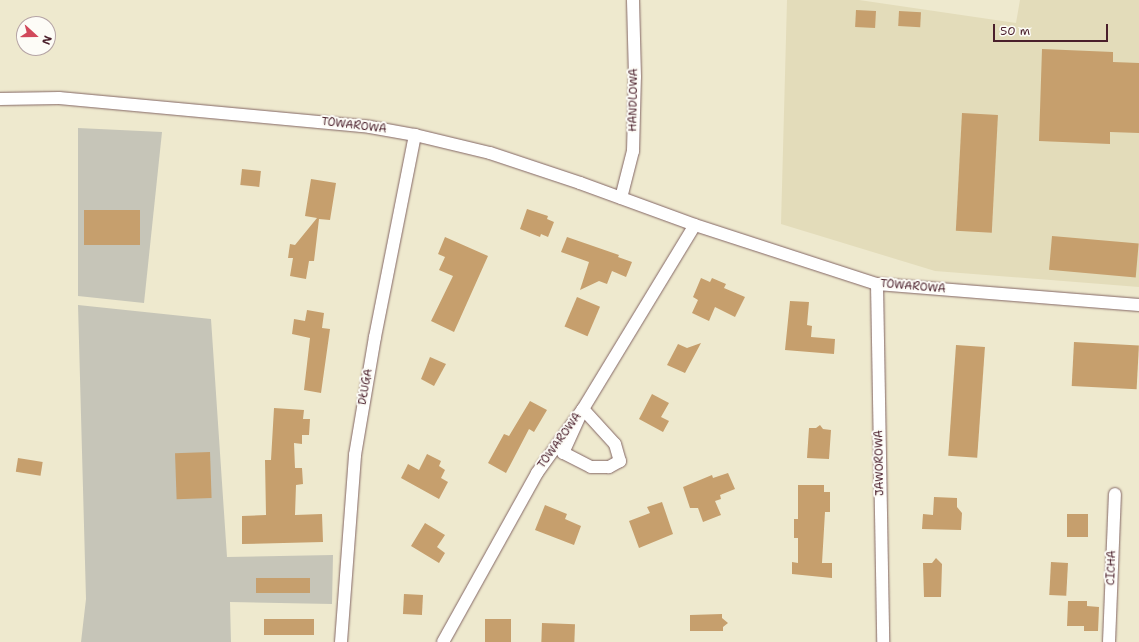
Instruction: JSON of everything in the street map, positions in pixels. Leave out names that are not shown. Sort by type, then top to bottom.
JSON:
[{"type":"street","name":"HANDLOWA","points":[[621,198],[634,151],[635,77],[633,0]]},
{"type":"street","name":"TOWAROWA","points":[[0,100],[59,98],[370,127],[415,135],[490,153],[695,225],[877,284],[1139,305]]},
{"type":"street","name":"DŁUGA","points":[[341,642],[355,455],[375,337],[415,135]]},
{"type":"street","name":"TOWAROWA","points":[[442,642],[537,473],[583,409],[695,225]]},
{"type":"street","name":"JAWOROWA","points":[[877,284],[883,642]]},
{"type":"street","name":"TOWAROWA","points":[[583,409],[615,444],[620,460],[609,467],[591,467],[563,453],[583,409]]},
{"type":"street","name":"CICHA","points":[[1110,642],[1115,494]]},
{"type":"shaded area","points":[[787,0],[859,0],[1016,23],[1020,0],[1139,0],[1139,287],[935,271],[781,224]]},
{"type":"shaded area","points":[[78,128],[162,132],[144,303],[78,296]]},
{"type":"shaded area","points":[[78,305],[211,319],[227,557],[333,555],[332,604],[230,602],[231,642],[81,642],[86,599]]},
{"type":"building","points":[[856,10],[876,11],[875,28],[855,27]]},
{"type":"building","points":[[899,11],[921,12],[920,27],[898,26]]},
{"type":"building","points":[[1042,49],[1113,52],[1113,62],[1139,63],[1139,133],[1110,132],[1110,144],[1039,141]]},
{"type":"building","points":[[962,113],[998,115],[992,233],[956,231]]},
{"type":"building","points":[[242,169],[261,171],[259,187],[240,185]]},
{"type":"building","points":[[311,179],[336,183],[330,220],[319,219],[314,261],[309,261],[306,279],[290,276],[293,258],[288,258],[290,244],[295,245],[317,218],[305,216]]},
{"type":"building","points":[[527,209],[548,216],[547,219],[554,222],[548,237],[541,234],[540,237],[520,229]]},
{"type":"building","points":[[84,210],[140,210],[140,245],[84,245]]},
{"type":"building","points":[[1052,236],[1139,244],[1136,277],[1049,270]]},
{"type":"building","points":[[445,237],[488,256],[454,332],[431,321],[453,276],[439,270],[445,257],[438,254]]},
{"type":"building","points":[[567,237],[619,255],[618,257],[632,262],[626,277],[612,271],[607,284],[599,281],[580,290],[589,262],[561,252]]},
{"type":"building","points":[[701,278],[710,282],[712,278],[726,284],[724,288],[745,297],[735,317],[715,307],[709,321],[692,313],[698,300],[693,297]]},
{"type":"building","points":[[577,297],[600,307],[588,336],[564,326]]},
{"type":"building","points":[[790,301],[809,302],[807,325],[812,326],[811,337],[835,339],[834,354],[785,350]]},
{"type":"building","points":[[307,310],[324,313],[322,328],[330,329],[321,393],[304,390],[310,338],[292,334],[294,319],[305,321]]},
{"type":"building","points":[[1074,342],[1139,345],[1137,389],[1072,386]]},
{"type":"building","points":[[701,343],[685,373],[667,365],[678,344],[687,348]]},
{"type":"building","points":[[956,345],[985,347],[977,458],[948,456]]},
{"type":"building","points":[[430,357],[446,364],[434,386],[421,379]]},
{"type":"building","points":[[652,394],[669,403],[661,417],[669,421],[663,432],[639,419]]},
{"type":"building","points":[[530,401],[547,410],[534,432],[529,429],[506,473],[488,463],[504,434],[509,436]]},
{"type":"building","points":[[274,408],[304,410],[303,419],[310,419],[309,435],[302,435],[302,444],[294,443],[295,468],[302,468],[303,484],[296,485],[295,515],[322,514],[323,542],[242,544],[242,516],[266,515],[265,460],[271,460]]},
{"type":"building","points":[[820,425],[823,429],[831,430],[829,459],[807,458],[809,428],[816,428]]},
{"type":"building","points":[[210,452],[212,498],[177,499],[175,453]]},
{"type":"building","points":[[427,454],[441,461],[439,466],[445,470],[441,478],[448,482],[439,499],[401,478],[408,464],[419,470]]},
{"type":"building","points":[[18,458],[43,462],[41,476],[16,472]]},
{"type":"building","points":[[728,473],[735,489],[720,495],[721,499],[715,501],[721,515],[703,522],[698,508],[690,508],[683,487],[712,475],[713,478]]},
{"type":"building","points":[[798,485],[824,485],[824,492],[830,492],[830,512],[825,512],[822,563],[832,563],[832,578],[792,574],[792,562],[798,563],[798,538],[794,538],[794,519],[798,519]]},
{"type":"building","points":[[934,497],[957,498],[957,507],[962,513],[961,530],[922,529],[923,514],[933,515]]},
{"type":"building","points":[[662,502],[673,534],[639,548],[629,521],[650,513],[647,507]]},
{"type":"building","points":[[545,505],[567,514],[565,519],[581,526],[574,545],[535,530]]},
{"type":"building","points":[[1067,514],[1088,514],[1088,537],[1067,537]]},
{"type":"building","points":[[425,523],[445,535],[437,547],[445,553],[439,563],[411,546]]},
{"type":"building","points":[[936,558],[942,564],[941,597],[924,597],[923,563],[932,563]]},
{"type":"building","points":[[1051,562],[1068,563],[1066,596],[1049,595]]},
{"type":"building","points":[[256,578],[310,578],[310,593],[256,593]]},
{"type":"building","points":[[404,594],[423,595],[422,615],[403,614]]},
{"type":"building","points":[[1068,601],[1087,601],[1087,606],[1099,607],[1098,631],[1084,631],[1084,626],[1067,626]]},
{"type":"building","points":[[722,614],[722,618],[728,623],[723,627],[723,631],[690,631],[690,615]]},
{"type":"building","points":[[264,619],[314,619],[314,635],[264,635]]},
{"type":"building","points":[[485,619],[511,619],[511,642],[485,642]]},
{"type":"building","points":[[542,623],[575,624],[574,642],[541,642]]}]
